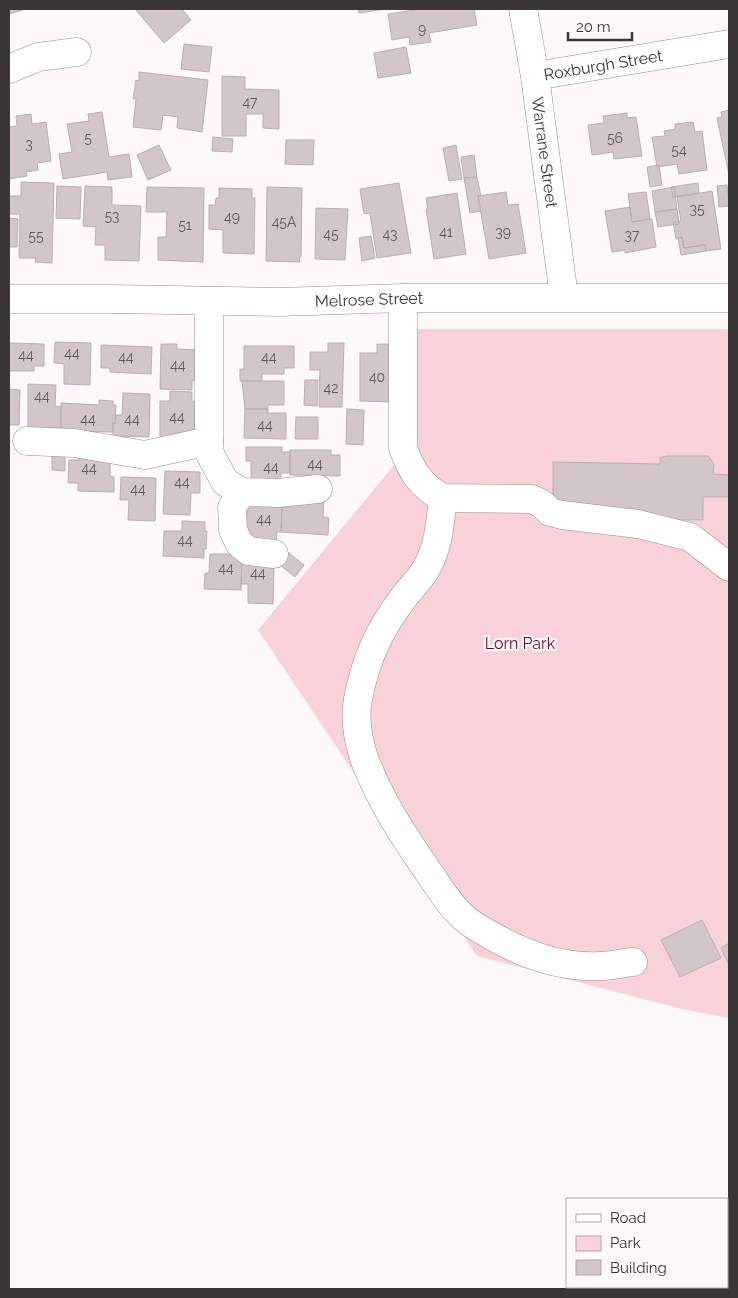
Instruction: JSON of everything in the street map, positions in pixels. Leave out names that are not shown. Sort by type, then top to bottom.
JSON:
[{"type":"street","name":"Warrane Street","points":[[523,9],[535,76],[564,298]]},
{"type":"street","name":"Roxburgh Street","points":[[535,76],[729,44]]},
{"type":"street","points":[[9,69],[38,57],[77,52]]},
{"type":"street","points":[[403,298],[403,448],[411,469],[423,485],[443,498],[532,499],[542,504],[550,512],[562,515],[638,524],[690,538],[729,567]]},
{"type":"street","name":"Melrose Street","points":[[9,299],[279,302],[403,298],[729,298]]},
{"type":"street","points":[[209,301],[209,452],[225,482],[242,492],[278,493],[318,489]]},
{"type":"street","points":[[27,441],[74,442],[145,454],[209,441]]},
{"type":"street","points":[[242,492],[232,507],[233,530],[239,543],[249,552],[274,554]]},
{"type":"street","points":[[443,498],[439,537],[427,568],[404,596],[383,628],[372,648],[364,669],[358,702],[358,735],[363,757],[372,780],[394,820],[440,889],[461,916],[508,944],[535,956],[564,965],[600,966],[633,962]]},
{"type":"green space","name":"Lorn Park","points":[[395,329],[729,329],[729,1018],[686,1010],[477,956],[258,630],[394,465]]},
{"type":"building","points":[[9,9],[26,9],[9,14]]},
{"type":"building","points":[[135,9],[182,9],[191,20],[164,43]]},
{"type":"building","points":[[358,9],[386,9],[359,13]]},
{"type":"building","points":[[421,9],[474,9],[477,25],[429,33],[431,42],[410,45],[409,37],[392,40],[388,14]]},
{"type":"building","points":[[184,44],[212,47],[209,72],[181,69]]},
{"type":"building","points":[[406,47],[411,73],[378,78],[374,53]]},
{"type":"building","points":[[139,72],[208,80],[202,132],[177,128],[178,117],[163,115],[161,130],[133,127],[136,99],[133,99],[136,80],[139,81]]},
{"type":"building","points":[[222,76],[245,77],[245,89],[279,90],[279,129],[263,128],[263,114],[246,114],[246,136],[222,136]]},
{"type":"building","points":[[729,110],[729,175],[717,118],[722,117],[721,112]]},
{"type":"building","points":[[102,112],[109,157],[129,154],[132,177],[108,180],[107,172],[63,179],[59,154],[72,152],[67,124],[89,121],[88,114]]},
{"type":"building","points":[[627,113],[627,118],[636,117],[642,156],[614,159],[613,152],[592,155],[588,125],[604,123],[603,116]]},
{"type":"building","points":[[31,114],[32,124],[46,122],[51,161],[37,163],[38,170],[26,172],[27,176],[9,179],[9,127],[17,126],[16,116]]},
{"type":"building","points":[[693,122],[695,132],[702,131],[707,170],[679,174],[677,164],[657,167],[652,137],[665,136],[664,131],[675,129],[675,124]]},
{"type":"building","points":[[213,137],[233,139],[232,152],[212,151]]},
{"type":"building","points":[[286,140],[314,140],[313,165],[285,164]]},
{"type":"building","points":[[159,145],[171,170],[148,180],[137,155]]},
{"type":"building","points":[[456,145],[462,179],[449,181],[443,148]]},
{"type":"building","points":[[474,155],[477,177],[464,178],[461,157]]},
{"type":"building","points":[[659,165],[662,185],[650,187],[647,167]]},
{"type":"building","points":[[477,177],[481,196],[478,196],[481,211],[470,213],[464,178]]},
{"type":"building","points":[[21,182],[54,183],[52,263],[35,262],[36,258],[19,258],[20,214],[9,214],[9,196],[21,196]]},
{"type":"building","points":[[399,183],[411,253],[377,258],[370,213],[364,214],[360,189]]},
{"type":"building","points":[[698,183],[699,193],[673,197],[671,187]]},
{"type":"building","points":[[727,185],[729,206],[719,207],[717,186]]},
{"type":"building","points":[[57,186],[81,187],[80,219],[56,218]]},
{"type":"building","points":[[85,186],[112,187],[112,205],[141,206],[139,261],[105,260],[105,245],[95,245],[96,227],[83,226]]},
{"type":"building","points":[[147,187],[204,188],[203,262],[158,260],[158,237],[166,237],[167,212],[146,212]]},
{"type":"building","points":[[267,187],[302,188],[300,262],[266,261]]},
{"type":"building","points":[[674,187],[677,209],[655,212],[652,191]]},
{"type":"building","points":[[219,188],[252,189],[252,198],[255,198],[254,254],[223,253],[223,230],[209,229],[209,205],[215,205],[216,198],[219,198]]},
{"type":"building","points":[[712,191],[721,249],[706,251],[705,245],[684,248],[682,237],[676,239],[673,222],[681,221],[677,197]]},
{"type":"building","points":[[506,192],[508,205],[518,204],[526,253],[489,259],[478,196]]},
{"type":"building","points":[[646,192],[650,219],[632,222],[628,194]]},
{"type":"building","points":[[457,193],[466,254],[434,259],[426,198]]},
{"type":"building","points":[[630,207],[632,222],[652,219],[656,247],[625,253],[625,250],[612,252],[605,211]]},
{"type":"building","points":[[316,208],[348,209],[345,260],[315,259]]},
{"type":"building","points":[[677,209],[679,224],[658,227],[655,212]]},
{"type":"building","points":[[9,218],[18,219],[17,247],[9,247]]},
{"type":"building","points":[[371,236],[375,258],[362,261],[359,238]]},
{"type":"building","points":[[682,237],[684,248],[705,245],[706,251],[681,255],[678,238]]},
{"type":"building","points":[[55,342],[91,343],[90,385],[64,384],[64,364],[54,363]]},
{"type":"building","points":[[9,343],[44,344],[44,366],[34,366],[34,371],[9,371]]},
{"type":"building","points":[[328,343],[344,343],[342,407],[319,407],[320,370],[310,370],[310,352],[328,352]]},
{"type":"building","points":[[161,344],[177,344],[177,349],[196,350],[195,380],[192,381],[192,390],[160,389]]},
{"type":"building","points":[[377,344],[393,344],[393,402],[360,401],[360,353],[377,353]]},
{"type":"building","points":[[101,345],[152,347],[151,374],[110,372],[110,368],[101,368]]},
{"type":"building","points":[[244,346],[294,346],[294,368],[284,368],[284,374],[262,374],[262,381],[240,381],[240,369],[244,369]]},
{"type":"building","points":[[305,380],[318,380],[317,406],[304,405]]},
{"type":"building","points":[[242,381],[284,381],[284,405],[268,405],[268,409],[245,409]]},
{"type":"building","points":[[28,384],[56,385],[55,406],[61,407],[61,428],[28,428]]},
{"type":"building","points":[[9,389],[20,390],[19,425],[9,425]]},
{"type":"building","points":[[170,391],[192,392],[192,401],[195,402],[195,433],[176,433],[175,437],[160,437],[160,401],[170,401]]},
{"type":"building","points":[[123,393],[150,394],[149,437],[113,436],[113,423],[115,424],[116,415],[122,415]]},
{"type":"building","points":[[99,400],[113,401],[113,405],[116,405],[113,432],[61,431],[61,403],[99,405]]},
{"type":"building","points":[[245,409],[268,409],[268,413],[286,413],[286,439],[244,438]]},
{"type":"building","points":[[347,409],[364,410],[363,445],[346,444]]},
{"type":"building","points":[[296,417],[318,417],[318,439],[295,439]]},
{"type":"building","points":[[246,447],[282,447],[282,452],[290,452],[290,473],[281,473],[281,482],[251,481],[251,461],[246,461]]},
{"type":"building","points":[[52,450],[65,450],[65,471],[52,470]]},
{"type":"building","points":[[290,450],[331,450],[331,455],[340,455],[340,476],[290,475]]},
{"type":"building","points":[[78,456],[110,457],[110,476],[114,477],[114,492],[78,491],[78,483],[68,483],[69,460],[78,460]]},
{"type":"building","points":[[666,456],[708,456],[714,464],[713,474],[729,475],[729,497],[703,497],[703,520],[614,519],[553,508],[553,462],[660,464],[660,458]]},
{"type":"building","points":[[165,471],[200,472],[200,493],[191,493],[190,515],[163,514]]},
{"type":"building","points":[[121,477],[156,478],[155,521],[128,520],[129,500],[120,500]]},
{"type":"building","points":[[293,497],[324,498],[323,517],[329,518],[328,535],[281,532],[282,507],[293,507]]},
{"type":"building","points":[[247,502],[282,507],[281,532],[277,532],[276,546],[246,545]]},
{"type":"building","points":[[182,521],[205,522],[205,531],[207,531],[204,558],[163,556],[164,531],[182,531]]},
{"type":"building","points":[[284,549],[304,565],[295,577],[275,561]]},
{"type":"building","points":[[210,554],[242,554],[241,590],[204,589],[205,573],[209,573]]},
{"type":"building","points":[[242,562],[274,563],[273,604],[248,603],[248,584],[241,584]]},
{"type":"building","points":[[702,920],[721,958],[680,977],[661,940]]},
{"type":"building","points":[[729,943],[729,965],[721,948]]}]
